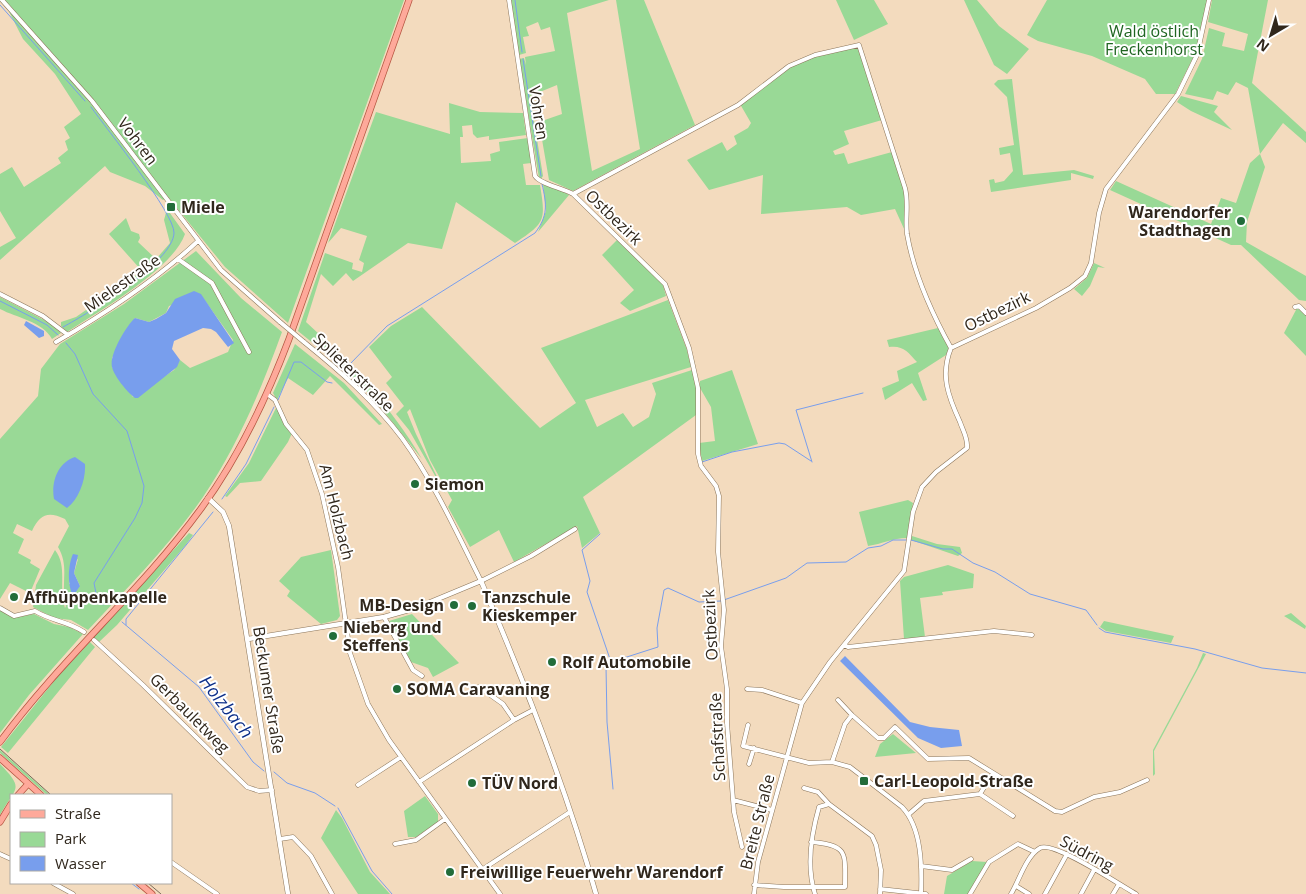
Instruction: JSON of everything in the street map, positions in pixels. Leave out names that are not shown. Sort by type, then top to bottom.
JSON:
[{"type":"main road","points":[[0,742],[56,672],[178,538],[208,498],[244,442],[267,394],[299,312],[409,0]]},
{"type":"main road","points":[[0,758],[40,794]]},
{"type":"main road","points":[[19,794],[28,784]]},
{"type":"main road","points":[[0,822],[10,806]]},
{"type":"main road","points":[[140,884],[152,894]]},
{"type":"street","name":"Vohren","points":[[2,0],[92,101],[221,270],[252,299]]},
{"type":"street","name":"Vohren","points":[[509,0],[535,176],[543,182],[558,186]]},
{"type":"street","name":"Ostbezirk","points":[[844,646],[904,571],[913,512],[922,487],[929,478],[966,448],[966,436],[945,382],[945,365],[951,348],[1036,308],[1070,288],[1085,276],[1091,263],[1099,212],[1106,189],[1178,94],[1197,55],[1209,0]]},
{"type":"street","points":[[573,194],[738,105],[789,66],[815,55],[857,44],[906,188],[908,198],[907,231],[916,268],[929,306],[951,348]]},
{"type":"street","name":"Ostbezirk","points":[[558,186],[573,194],[665,284],[689,348],[698,388],[698,454],[701,466],[716,486],[719,496],[718,552],[724,600],[721,646],[725,672]]},
{"type":"street","name":"Mielestraße","points":[[56,342],[115,305],[178,259],[198,240]]},
{"type":"street","points":[[178,259],[212,283],[249,352]]},
{"type":"street","points":[[0,294],[43,316],[68,335]]},
{"type":"street","name":"Splieterstraße","points":[[252,299],[370,400],[401,438],[432,484],[481,581],[510,648],[570,812],[596,894]]},
{"type":"street","points":[[1295,307],[1299,306],[1306,313]]},
{"type":"street","name":"Am Holzbach","points":[[267,394],[275,400],[298,440],[307,450],[331,528],[350,653],[368,704],[401,757],[500,894]]},
{"type":"street","name":"Beckumer Straße","points":[[208,498],[223,512],[229,526],[288,894]]},
{"type":"street","points":[[248,639],[384,617],[416,608],[481,581],[530,556],[575,529]]},
{"type":"street","points":[[0,608],[14,616],[30,610],[35,611],[54,621],[72,624],[84,632]]},
{"type":"street","points":[[384,617],[413,670],[422,676]]},
{"type":"street","points":[[844,646],[994,631],[1032,635]]},
{"type":"street","name":"Gerbauletweg","points":[[94,640],[146,687],[247,788],[259,791],[272,790]]},
{"type":"street","name":"Breite Straße","points":[[754,894],[754,885],[772,810],[802,703],[818,677],[844,646]]},
{"type":"street","name":"Schafstraße","points":[[725,672],[733,800],[742,847]]},
{"type":"street","points":[[479,687],[503,704],[514,720]]},
{"type":"street","points":[[747,689],[762,690],[802,703]]},
{"type":"street","points":[[838,700],[878,738],[884,738],[895,726],[928,758],[969,758],[1055,811],[1062,812],[1094,797],[1120,792],[1147,780]]},
{"type":"street","points":[[419,782],[514,720],[533,710]]},
{"type":"street","points":[[832,762],[845,724],[852,715]]},
{"type":"street","points":[[748,725],[743,746],[754,748]]},
{"type":"street","name":"Breite Straße","points":[[749,764],[754,748],[786,757]]},
{"type":"street","points":[[358,785],[401,757]]},
{"type":"street","points":[[786,757],[809,762],[832,762],[854,770],[909,814],[918,841],[921,866],[921,893]]},
{"type":"street","points":[[980,794],[993,773]]},
{"type":"street","points":[[804,788],[818,792],[829,804],[872,836],[876,845],[881,870],[880,894]]},
{"type":"street","points":[[909,814],[924,801],[980,794],[1013,816]]},
{"type":"street","name":"Schafstraße","points":[[733,800],[772,810]]},
{"type":"street","points":[[815,894],[810,868],[811,842],[819,807],[829,804]]},
{"type":"street","points":[[483,869],[570,812]]},
{"type":"street","points":[[395,844],[416,840],[445,819]]},
{"type":"street","points":[[280,839],[293,837],[297,840],[310,856],[332,894]]},
{"type":"street","points":[[754,885],[845,887],[845,857],[839,848],[832,844],[811,842]]},
{"type":"street","points":[[970,894],[989,862],[1018,844],[1035,852]]},
{"type":"street","name":"Südring","points":[[1011,894],[1035,852],[1047,846],[1067,854],[1136,894]]},
{"type":"street","points":[[1045,894],[1067,854]]},
{"type":"street","points":[[921,866],[952,870],[971,859]]},
{"type":"street","points":[[172,863],[217,894]]},
{"type":"street","points":[[1081,894],[1094,870]]},
{"type":"street","points":[[55,884],[73,894]]},
{"type":"street","points":[[1113,894],[1119,884]]},
{"type":"street","points":[[1016,886],[1030,894]]},
{"type":"street","points":[[880,889],[926,894]]},
{"type":"green space","points":[[3,0],[404,0],[288,323],[225,267],[168,197],[163,200],[145,186],[110,172],[105,166],[0,260],[0,247],[16,238],[0,211],[0,174],[12,167],[24,187],[61,163],[58,158],[68,150],[65,141],[70,138],[64,127],[81,114],[55,74],[23,39]]},
{"type":"green space","points":[[511,0],[609,0],[567,13],[592,171],[640,149],[616,0],[644,0],[695,125],[573,191],[549,180],[539,122],[562,114],[557,85],[530,96],[543,176],[541,179],[539,178],[519,59],[524,58],[526,65],[525,57],[555,51],[550,27],[541,30],[538,22],[526,27],[529,36],[523,37],[526,53],[519,55]]},
{"type":"green space","points":[[836,0],[874,0],[888,24],[854,40]]},
{"type":"green space","points":[[964,0],[977,0],[999,26],[1029,49],[1007,74],[994,65]]},
{"type":"green space","name":"Wald östlich Freckenhorst","points":[[1047,0],[1207,0],[1195,54],[1175,94],[1156,94],[1145,79],[1092,56],[1038,41],[1027,35]]},
{"type":"green space","points":[[1212,0],[1268,0],[1252,83],[1306,132],[1306,143],[1283,123],[1260,154],[1248,88],[1236,82],[1228,95],[1217,91],[1213,100],[1185,94],[1202,59],[1209,28],[1225,33],[1222,46],[1244,51],[1248,34],[1208,22]]},
{"type":"green space","points":[[854,47],[858,49],[882,120],[844,131],[849,144],[833,151],[835,155],[844,153],[848,164],[892,152],[906,197],[905,231],[895,209],[861,215],[847,207],[761,214],[763,175],[709,190],[687,160],[722,142],[727,151],[737,144],[734,136],[748,128],[751,123],[740,104],[789,67],[810,58]]},
{"type":"green space","points":[[1012,79],[1023,175],[1074,170],[1094,176],[1093,179],[1071,173],[1071,180],[991,192],[989,180],[994,179],[995,183],[1004,181],[1013,171],[1010,153],[1000,155],[999,148],[1014,145],[1007,97],[994,84],[998,80]]},
{"type":"green space","points":[[1181,96],[1218,106],[1214,112],[1232,130],[1191,111],[1177,102]]},
{"type":"green space","points":[[449,103],[480,112],[523,113],[526,135],[489,140],[489,136],[477,138],[473,134],[472,125],[462,126],[463,137],[460,137],[461,163],[491,161],[490,154],[500,151],[499,142],[528,138],[531,163],[523,164],[526,185],[540,185],[543,214],[538,225],[515,243],[456,202],[442,249],[408,243],[353,281],[346,273],[333,286],[321,274],[306,322],[339,353],[369,386],[397,421],[422,459],[373,398],[346,370],[298,331],[325,253],[353,263],[352,269],[362,272],[364,263],[359,260],[367,236],[341,228],[328,243],[376,112],[450,134]]},
{"type":"green space","points":[[1260,154],[1265,167],[1247,222],[1246,242],[1306,276],[1306,301],[1299,300],[1241,245],[1231,245],[1110,190],[1116,181],[1211,224],[1221,198],[1236,203],[1250,163]]},
{"type":"green space","points":[[543,185],[557,188],[569,195],[538,232],[546,211]]},
{"type":"green space","points":[[167,209],[185,234],[178,248],[166,262],[133,289],[67,332],[61,326],[61,322],[76,317],[142,271],[109,234],[126,218],[131,231],[139,234],[138,242],[156,259],[170,243],[164,220]]},
{"type":"green space","points":[[617,240],[663,285],[666,296],[630,311],[620,303],[634,290],[602,255]]},
{"type":"green space","points":[[196,251],[241,298],[282,332],[248,417],[216,477],[203,497],[163,549],[88,630],[71,620],[54,618],[33,607],[36,585],[55,550],[61,563],[62,592],[65,608],[66,606],[62,554],[58,547],[69,526],[65,519],[54,515],[41,518],[32,531],[17,524],[13,533],[24,539],[18,553],[31,560],[30,563],[40,569],[30,593],[10,583],[0,599],[0,439],[38,396],[41,369],[60,344],[124,304]],"holes":[[[201,295],[233,340],[228,352],[190,368],[180,360],[174,370],[133,397],[112,367],[112,358],[135,318],[149,322],[166,313],[169,306]],[[78,559],[74,573],[80,586],[69,584],[70,565]]]},
{"type":"green space","points":[[1094,263],[1105,268],[1098,267],[1090,286],[1082,296],[1074,289],[1087,278]]},
{"type":"green space","points":[[0,297],[52,324],[61,333],[52,339],[48,333],[36,324],[0,309]]},
{"type":"green space","points":[[668,300],[687,350],[691,367],[585,400],[597,427],[623,413],[633,427],[649,417],[656,394],[652,383],[692,370],[696,388],[696,415],[583,497],[600,533],[582,548],[577,526],[514,562],[499,530],[470,547],[448,507],[452,500],[430,460],[410,409],[407,412],[416,434],[446,495],[409,430],[396,414],[404,406],[386,383],[392,377],[369,347],[391,326],[422,307],[540,428],[576,403],[541,348]]},
{"type":"green space","points":[[1297,308],[1306,315],[1306,356],[1284,333]]},
{"type":"green space","points":[[938,328],[949,348],[946,355],[918,373],[927,400],[923,401],[912,383],[885,400],[882,388],[899,381],[897,371],[917,362],[902,348],[889,347],[887,340]]},
{"type":"green space","points":[[295,344],[344,383],[382,424],[379,425],[330,376],[313,395],[288,378],[277,400],[273,393]]},
{"type":"green space","points":[[732,370],[758,444],[702,461],[699,443],[715,441],[711,407],[700,388],[700,381]]},
{"type":"green space","points":[[276,408],[292,433],[288,442],[261,481],[240,483],[227,497],[225,496],[249,463]]},
{"type":"green space","points":[[908,500],[913,503],[907,538],[868,546],[859,512]]},
{"type":"green space","points":[[189,533],[193,535],[185,546],[117,625],[99,642],[93,638]]},
{"type":"green space","points":[[912,536],[937,544],[960,547],[962,553],[958,556],[911,540]]},
{"type":"green space","points":[[331,550],[340,616],[337,620],[321,624],[287,596],[290,591],[279,581],[301,557]]},
{"type":"green space","points":[[948,565],[974,574],[973,588],[942,592],[943,595],[920,598],[925,637],[904,639],[900,581],[904,577]]},
{"type":"green space","points":[[0,610],[13,618],[34,614],[54,624],[69,627],[83,634],[29,695],[0,733]]},
{"type":"green space","points":[[1291,613],[1306,626],[1305,629],[1284,616]]},
{"type":"green space","points":[[412,614],[459,663],[433,677],[428,668],[411,662],[389,621]]},
{"type":"green space","points":[[1104,621],[1174,636],[1171,643],[1106,631],[1100,627]]},
{"type":"green space","points":[[90,642],[95,647],[8,753],[1,747],[59,675]]},
{"type":"green space","points":[[1203,653],[1206,654],[1154,751],[1155,774],[1153,776],[1153,750],[1197,668]]},
{"type":"green space","points":[[893,734],[916,753],[875,757],[880,744]]},
{"type":"green space","points":[[0,750],[49,794],[46,794],[0,753]]},
{"type":"green space","points":[[0,764],[13,779],[15,788],[14,793],[10,794],[10,799],[0,815]]},
{"type":"green space","points":[[425,796],[438,814],[438,822],[416,837],[408,837],[404,811]]},
{"type":"green space","points":[[336,810],[370,872],[390,894],[358,894],[321,838]]},
{"type":"green space","points":[[972,861],[987,862],[969,894],[944,894],[947,876]]},
{"type":"water","points":[[194,291],[201,294],[234,343],[228,347],[216,332],[203,328],[174,341],[172,349],[180,360],[177,367],[138,398],[135,398],[121,384],[112,367],[113,355],[119,341],[135,318],[149,322],[156,319],[166,313],[175,299]]},
{"type":"water","points":[[26,321],[44,331],[44,336],[39,338],[24,325]]},
{"type":"water","points":[[75,457],[85,464],[84,476],[78,494],[67,508],[54,499],[53,487],[60,469]]},
{"type":"water","points":[[73,554],[78,555],[74,573],[80,586],[73,596],[69,575]]},
{"type":"water","points":[[845,656],[910,722],[930,727],[959,730],[962,746],[941,748],[918,738],[840,661]]},
{"type":"waterway","points":[[515,0],[522,52]]},
{"type":"waterway","points":[[0,5],[85,101]]},
{"type":"waterway","points":[[523,59],[541,176]]},
{"type":"waterway","points":[[63,327],[109,299],[145,272],[170,245],[174,233],[164,208],[91,107]]},
{"type":"waterway","points":[[350,364],[387,326],[535,233],[542,221],[545,210],[542,184]]},
{"type":"waterway","name":"Holzbach","points":[[0,301],[47,325],[58,335]]},
{"type":"waterway","name":"Holzbach","points":[[66,343],[75,354],[93,394],[127,431],[144,486],[142,503],[135,518],[94,583],[97,598],[103,605]]},
{"type":"waterway","points":[[278,400],[294,362],[301,362],[327,382],[332,383]]},
{"type":"waterway","points":[[812,462],[796,410],[863,393]]},
{"type":"waterway","points":[[222,499],[246,464],[274,407]]},
{"type":"waterway","points":[[702,462],[732,452],[779,443],[785,444],[811,461]]},
{"type":"waterway","points":[[126,625],[126,619],[213,512]]},
{"type":"waterway","points":[[600,534],[582,550],[590,581],[587,592],[611,662]]},
{"type":"waterway","points":[[613,789],[607,722],[606,666],[608,663],[658,647],[657,628],[664,590],[668,588],[699,602],[721,601],[786,578],[807,563],[846,562],[868,548],[881,546],[893,540],[906,540]]},
{"type":"waterway","points":[[911,540],[943,549],[952,549],[973,563],[995,572],[1030,594],[1086,610],[1097,625]]},
{"type":"waterway","name":"Holzbach","points":[[122,622],[199,687],[253,762],[264,771]]},
{"type":"waterway","points":[[1099,628],[1105,632],[1195,649],[1262,668],[1306,673]]},
{"type":"waterway","name":"Holzbach","points":[[274,772],[287,783],[315,793],[335,806]]},
{"type":"waterway","name":"Holzbach","points":[[338,808],[372,871],[392,894]]},
{"type":"waterway","points":[[132,884],[139,889]]},
{"type":"railway","points":[[0,749],[50,794]]},
{"type":"railway","points":[[149,884],[161,894]]},
{"type":"place","name":"Miele","points":[[171,207]]},
{"type":"place","name":"Warendorfer Stadthagen","points":[[1241,221]]},
{"type":"place","name":"Siemon","points":[[415,484]]},
{"type":"place","name":"Affhüppenkapelle","points":[[14,597]]},
{"type":"place","name":"MB-Design","points":[[454,605]]},
{"type":"place","name":"Tanzschule Kieskemper","points":[[472,606]]},
{"type":"place","name":"Nieberg und Steffens","points":[[333,636]]},
{"type":"place","name":"Rolf Automobile","points":[[552,662]]},
{"type":"place","name":"SOMA Caravaning","points":[[397,689]]},
{"type":"place","name":"Carl-Leopold-Straße","points":[[864,781]]},
{"type":"place","name":"TÜV Nord","points":[[472,783]]},
{"type":"place","name":"Freiwillige Feuerwehr Warendorf","points":[[450,872]]}]
